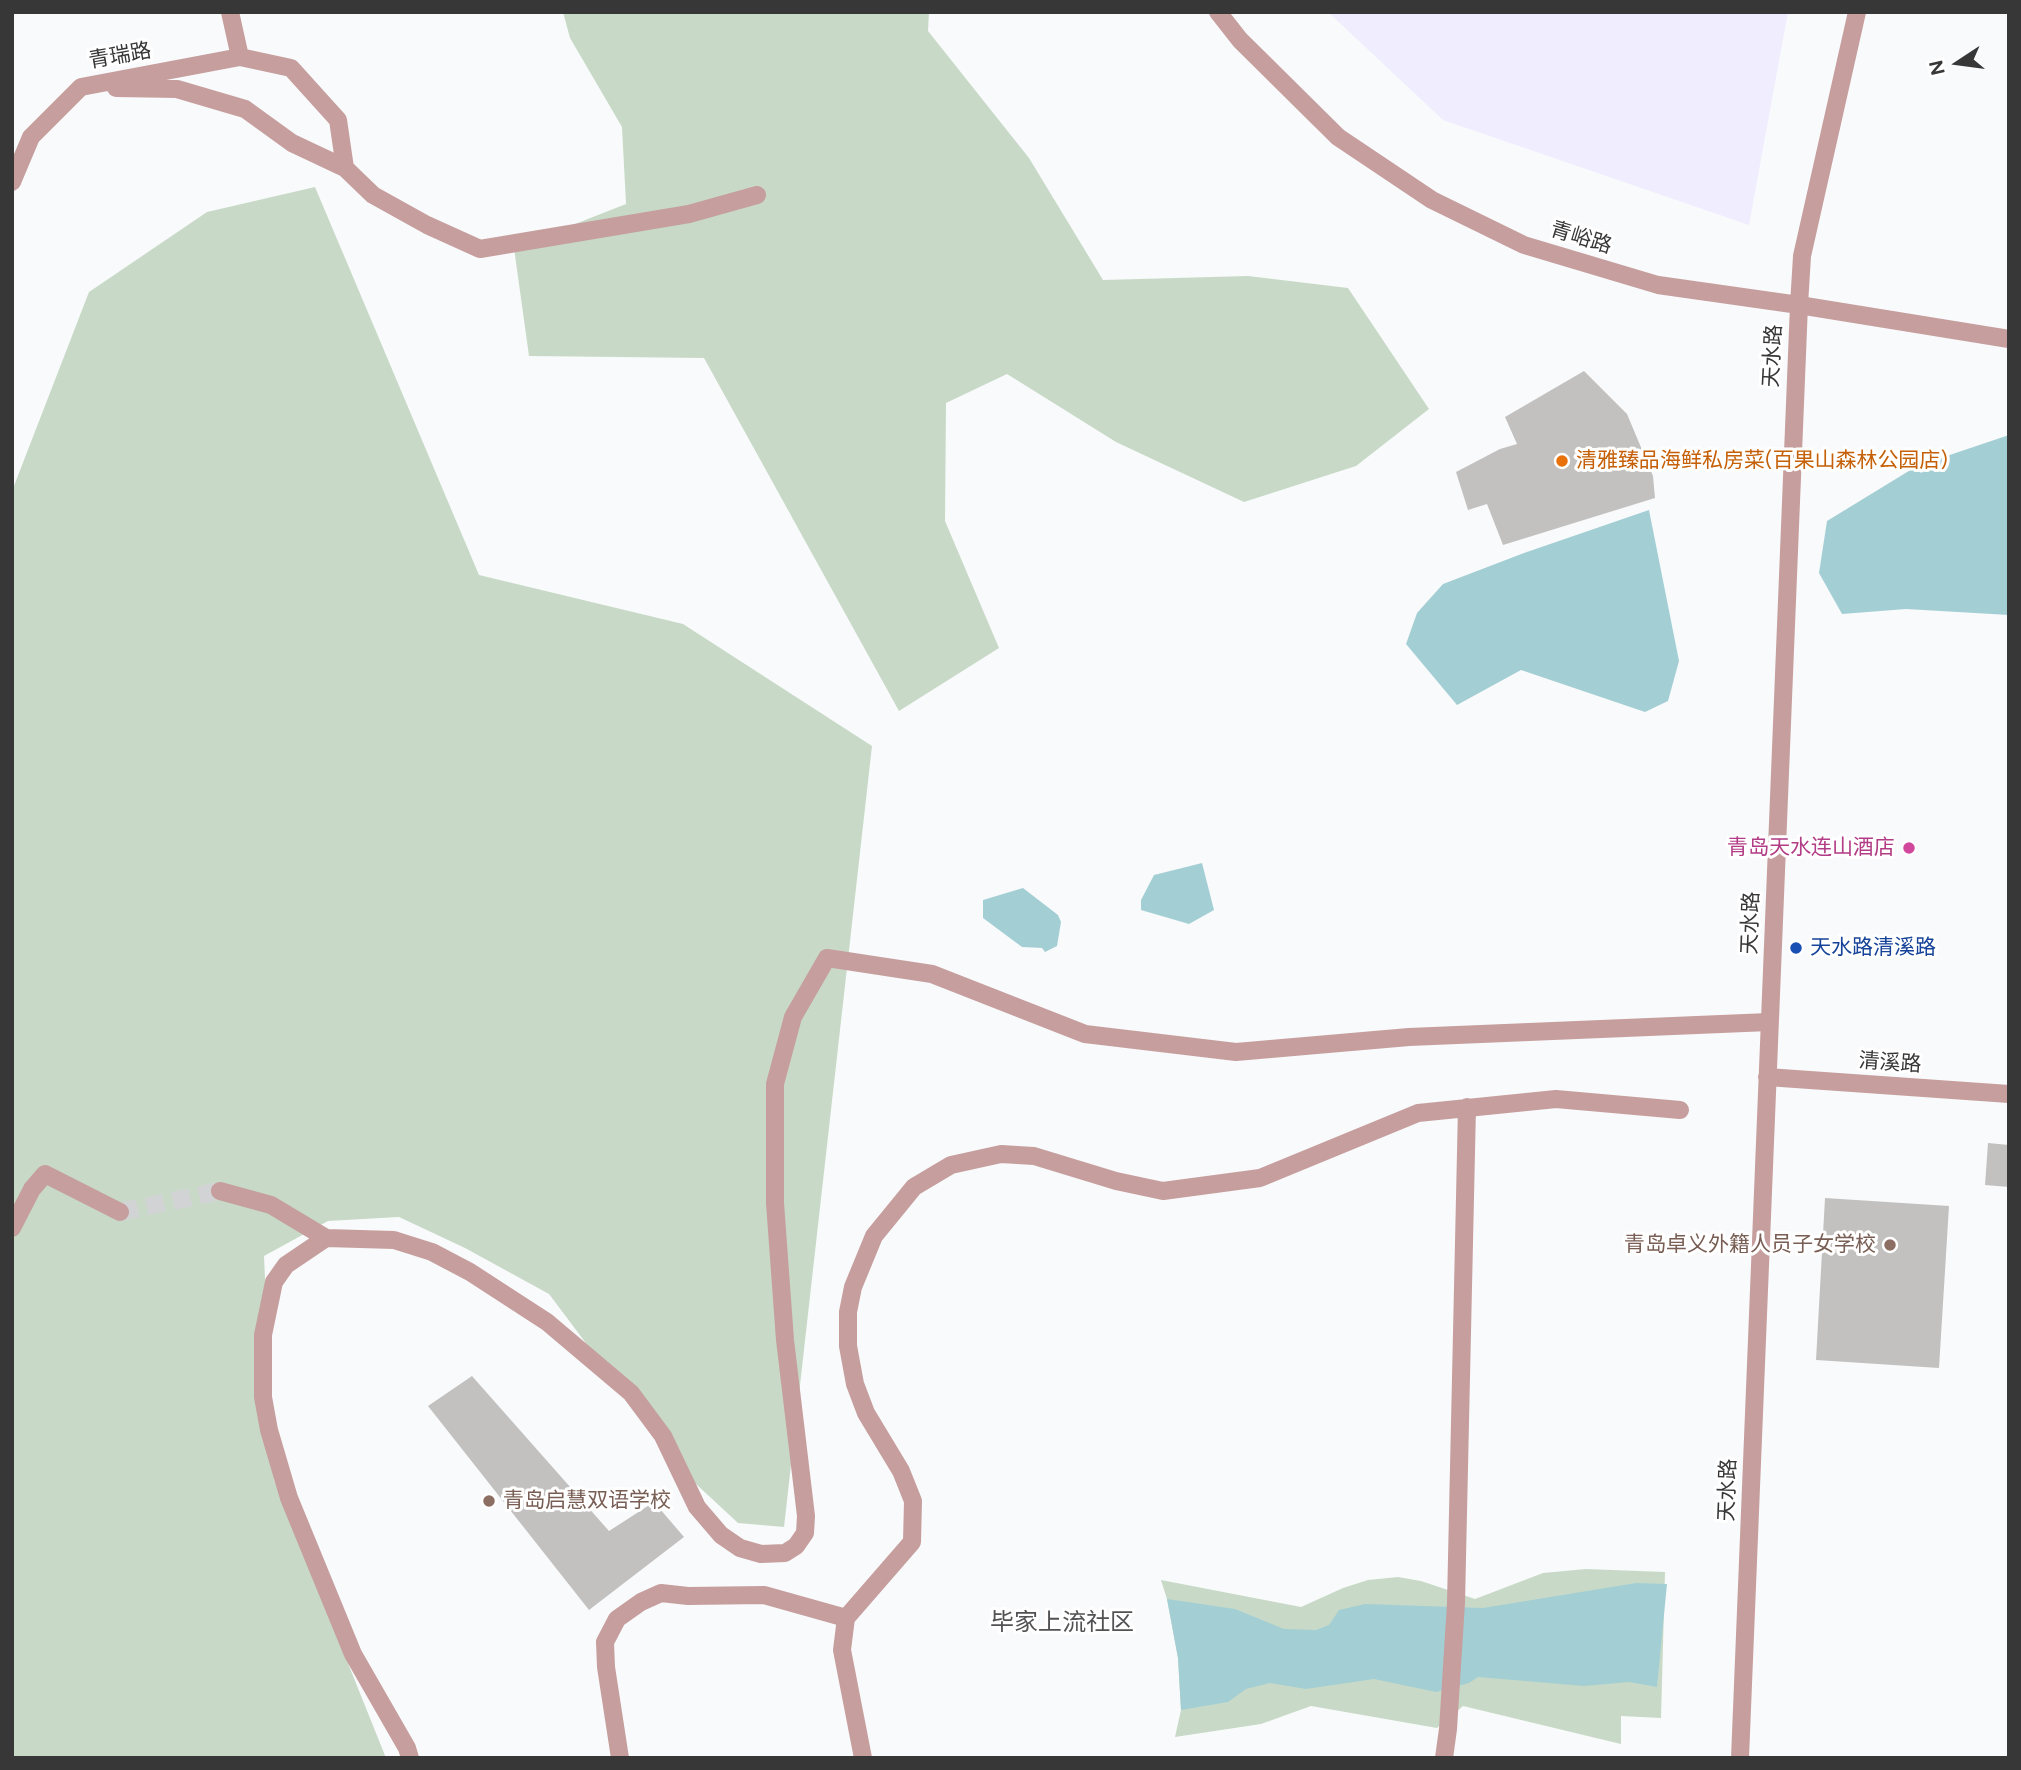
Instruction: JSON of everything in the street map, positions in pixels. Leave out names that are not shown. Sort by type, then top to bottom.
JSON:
[{"type":"street","points":[[230,12],[240,57],[291,68],[338,120],[345,168]]},
{"type":"street","name":"青峪路","points":[[1218,12],[1240,40],[1338,138],[1432,200],[1524,245],[1658,285],[2009,339]]},
{"type":"street","name":"天水路","points":[[1740,1758],[1802,256],[1857,12]]},
{"type":"street","name":"青瑞路","points":[[12,182],[31,137],[81,87],[240,57]]},
{"type":"street","points":[[81,87],[177,89],[245,109],[292,143],[345,168],[373,195],[427,225],[480,249],[688,214],[757,195]]},
{"type":"street","points":[[220,1191],[271,1205],[326,1238],[394,1240],[432,1252],[470,1272],[547,1322],[631,1394],[663,1436],[697,1507],[720,1535],[740,1548],[761,1555],[785,1553],[796,1546],[805,1533],[806,1516],[785,1340],[776,1217],[775,1084],[793,1017],[827,958],[932,975],[1085,1034],[1236,1052],[1409,1037],[1769,1022]]},
{"type":"street","name":"清溪路","points":[[1767,1077],[2009,1094]]},
{"type":"street","points":[[863,1758],[842,1650],[846,1618],[912,1542],[913,1501],[901,1471],[866,1413],[855,1384],[848,1335],[848,1312],[853,1287],[874,1236],[914,1187],[951,1165],[1001,1154],[1034,1156],[1116,1181],[1163,1191],[1260,1178],[1418,1113],[1556,1099],[1680,1110]]},
{"type":"street","points":[[1444,1758],[1456,1603],[1467,1107]]},
{"type":"street","points":[[12,1228],[32,1189],[45,1174],[120,1212]]},
{"type":"street","points":[[326,1238],[286,1265],[274,1283],[263,1335],[263,1397],[269,1430],[289,1498],[353,1654],[407,1748],[410,1758]]},
{"type":"street","points":[[620,1758],[606,1667],[605,1643],[617,1619],[640,1602],[661,1593],[688,1596],[764,1595],[846,1618]]},
{"type":"shaded area","points":[[1328,12],[1788,12],[1749,225],[1443,120]]},
{"type":"green space","points":[[563,12],[929,12],[928,31],[1029,158],[1103,280],[1248,276],[1348,288],[1429,409],[1356,466],[1244,502],[1116,442],[1007,374],[946,403],[945,521],[999,648],[899,711],[704,358],[529,356],[514,248],[626,204],[622,127],[570,38]]},
{"type":"green space","points":[[315,187],[479,575],[683,624],[872,746],[784,1527],[738,1523],[682,1471],[549,1294],[465,1248],[399,1217],[328,1221],[264,1256],[274,1479],[386,1758],[12,1758],[12,491],[89,292],[207,212]]},
{"type":"green space","points":[[1586,1569],[1665,1572],[1661,1718],[1621,1716],[1621,1744],[1463,1706],[1437,1728],[1311,1706],[1261,1724],[1175,1737],[1181,1710],[1178,1658],[1161,1580],[1301,1607],[1368,1580],[1398,1577],[1421,1581],[1475,1599],[1543,1573]]},
{"type":"water","points":[[2009,435],[2009,615],[1906,609],[1842,614],[1819,573],[1827,521],[1917,466]]},
{"type":"water","points":[[1649,510],[1679,661],[1668,701],[1645,712],[1521,670],[1457,705],[1406,644],[1417,613],[1443,584]]},
{"type":"water","points":[[1202,863],[1214,910],[1189,924],[1141,910],[1141,900],[1154,875]]},
{"type":"water","points":[[1023,888],[1058,915],[1061,922],[1057,946],[1045,952],[1042,948],[1022,947],[983,918],[983,900]]},
{"type":"water","points":[[1636,1583],[1667,1584],[1657,1687],[1629,1682],[1584,1686],[1478,1677],[1469,1683],[1436,1692],[1374,1679],[1306,1689],[1270,1683],[1246,1689],[1228,1702],[1181,1710],[1178,1658],[1167,1599],[1235,1609],[1284,1629],[1316,1630],[1329,1625],[1339,1610],[1365,1604],[1483,1608]]},
{"type":"building","name":"清雅臻品海鲜私房菜(百果山森林公园店)","points":[[1584,371],[1627,414],[1653,476],[1655,498],[1503,545],[1487,504],[1468,510],[1456,472],[1500,449],[1517,444],[1505,417]]},
{"type":"building","points":[[1988,1143],[2009,1145],[2009,1187],[1985,1185]]},
{"type":"building","points":[[1825,1198],[1949,1206],[1939,1368],[1816,1360]]},
{"type":"building","points":[[472,1376],[609,1531],[654,1502],[684,1537],[589,1610],[428,1406]]},
{"type":"tunnel","points":[[120,1212],[220,1191]]},
{"type":"place","name":"清雅臻品海鲜私房菜(百果山森林公园店)","points":[[1562,461]]},
{"type":"place","name":"青岛天水连山酒店","points":[[1909,848]]},
{"type":"place","name":"天水路清溪路","points":[[1796,948]]},
{"type":"place","name":"青岛卓义外籍人员子女学校","points":[[1890,1245]]},
{"type":"place","name":"青岛启慧双语学校","points":[[489,1501]]},
{"type":"district","name":"毕家上流社区","points":[[1062,1623]]}]
